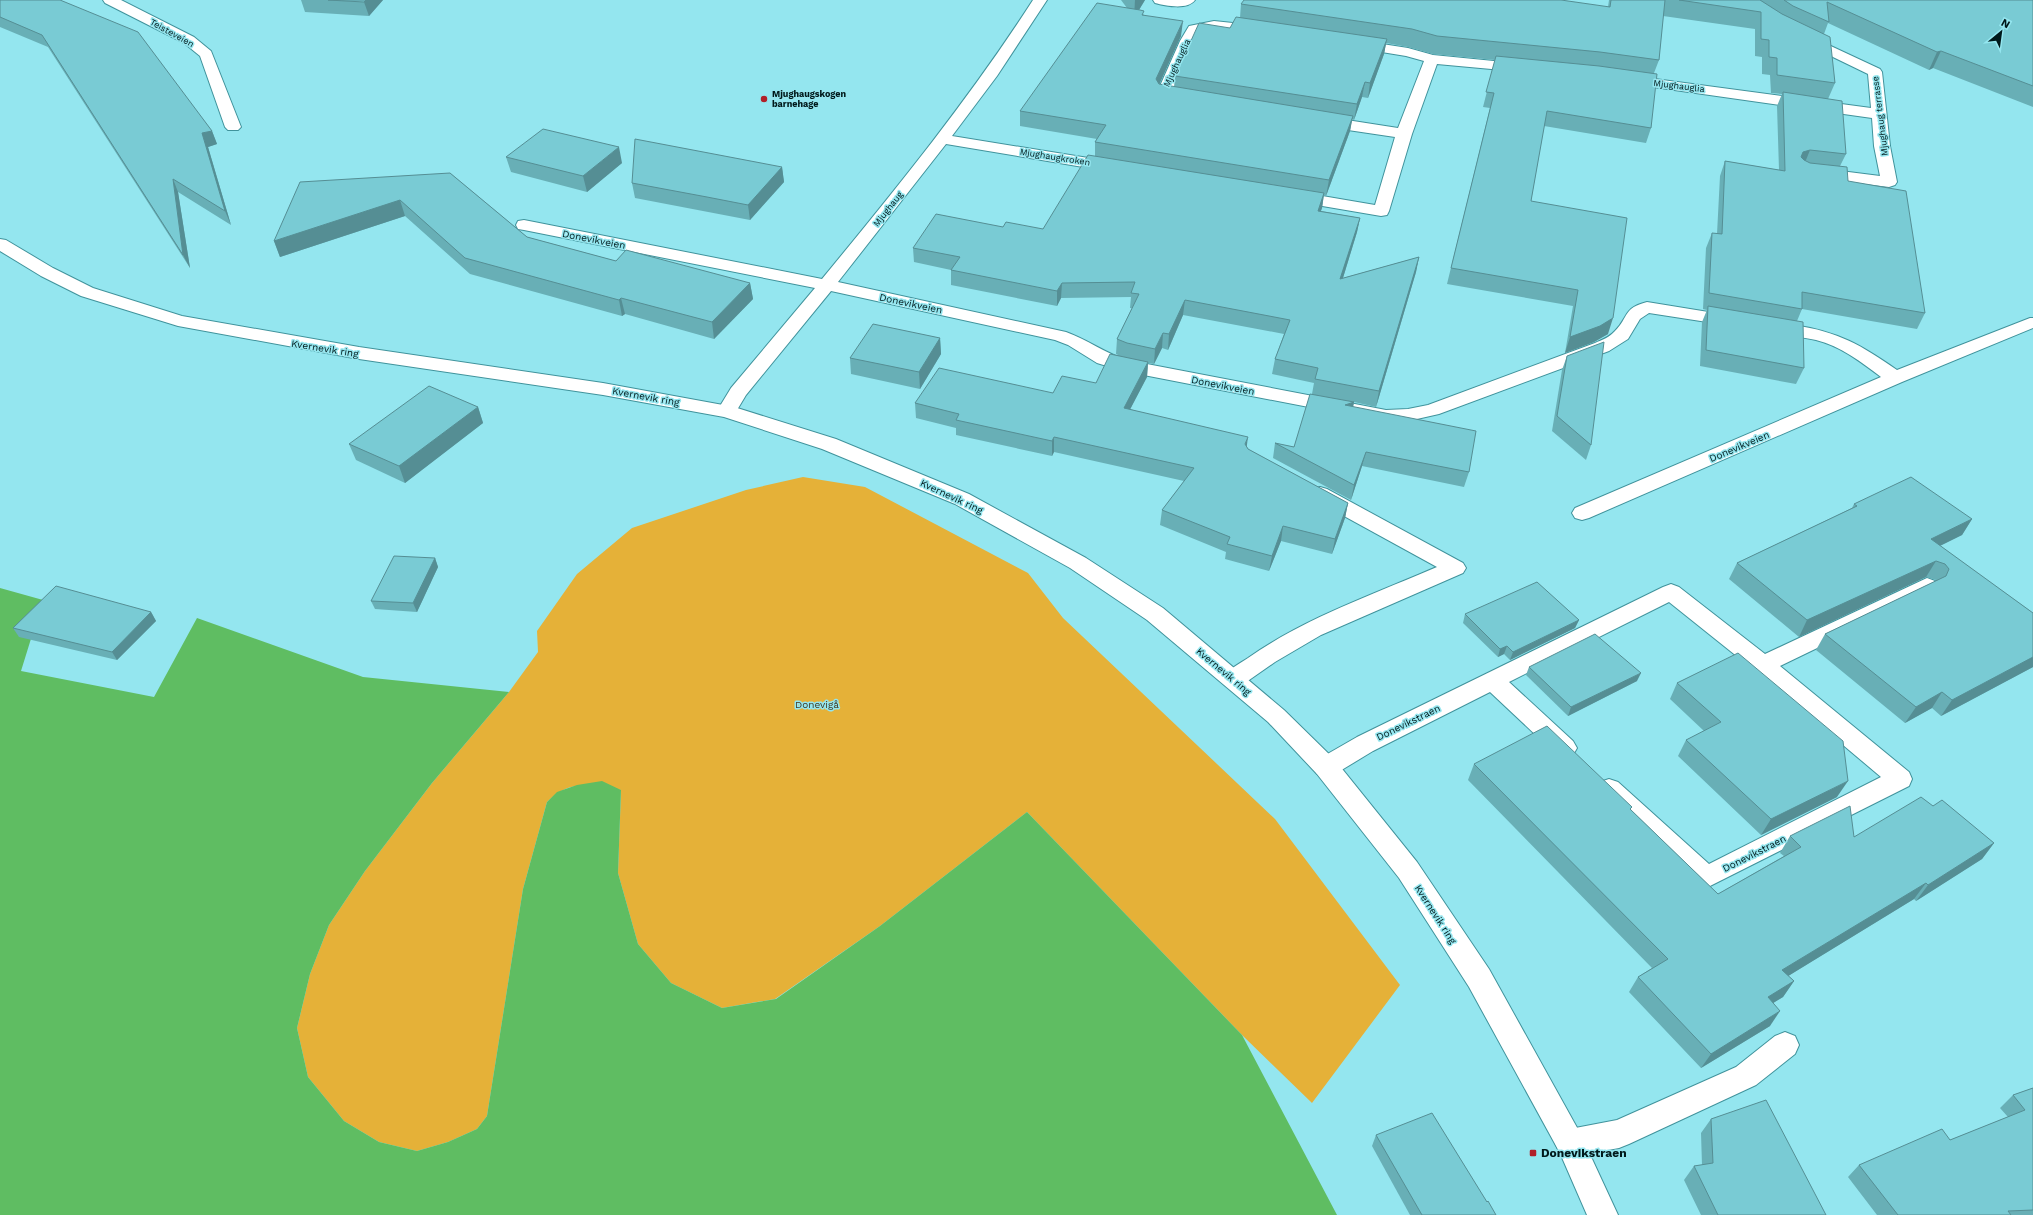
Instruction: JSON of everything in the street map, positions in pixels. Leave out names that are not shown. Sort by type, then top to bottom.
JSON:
[{"type":"street","name":"Teisteveien","points":[[110,0],[189,40],[206,54],[233,127]]},
{"type":"street","name":"Mjughaug","points":[[727,411],[738,392],[828,285],[991,76],[1031,17],[1040,0]]},
{"type":"street","points":[[1160,0],[1186,2],[1188,0]]},
{"type":"street","name":"Mjughauglia","points":[[1194,100],[1162,95],[1186,41],[1194,29],[1214,25],[1278,32]]},
{"type":"street","name":"Mjughaug terrasse","points":[[1794,33],[1875,72],[1878,114],[1889,182],[1804,171]]},
{"type":"street","points":[[1339,42],[1408,52],[1432,59],[1540,69]]},
{"type":"street","points":[[1279,194],[1381,211],[1394,172],[1404,134],[1432,59]]},
{"type":"street","name":"Mjughauglia","points":[[1609,76],[1878,114]]},
{"type":"street","points":[[1310,119],[1404,134]]},
{"type":"street","name":"Mjughaugkroken","points":[[943,139],[1130,170]]},
{"type":"street","name":"Donevikveien","points":[[524,225],[828,285],[1060,336],[1074,341],[1104,359],[1123,365],[1386,416],[1408,415],[1432,410],[1602,347],[1621,336],[1632,316],[1647,307],[1823,336],[1856,351],[1895,378]]},
{"type":"street","name":"Kvernevik ring","points":[[0,244],[47,272],[87,292],[178,321],[351,352],[603,388],[727,411],[829,444],[962,499],[1078,563],[1155,614],[1234,679],[1276,716],[1326,767],[1408,870],[1479,978],[1570,1143],[1603,1215]]},
{"type":"street","name":"Donevikveien","points":[[1582,513],[1895,378],[2030,323]]},
{"type":"street","points":[[1234,679],[1267,656],[1313,629],[1455,568],[1303,485]]},
{"type":"street","points":[[1762,664],[1795,651],[1882,606],[1927,586]]},
{"type":"street","name":"Donevikstraen","points":[[1326,767],[1365,744],[1671,592],[1762,664],[1900,778],[1706,877],[1493,681]]},
{"type":"street","points":[[1570,1143],[1619,1134],[1746,1076],[1785,1045]]},
{"type":"green space","name":"Donevigå","points":[[803,477],[865,487],[1028,573],[1063,618],[1275,819],[1400,985],[1312,1103],[1242,1035],[1027,812],[880,926],[775,999],[722,1008],[671,983],[638,944],[618,873],[621,790],[590,786],[564,789],[547,802],[523,889],[487,1116],[477,1129],[448,1142],[417,1151],[379,1142],[344,1121],[308,1077],[297,1028],[310,974],[329,925],[365,871],[432,783],[509,692],[538,652],[537,631],[577,574],[632,528],[746,490]]},
{"type":"shaded area","points":[[0,588],[43,600],[21,671],[154,697],[197,618],[363,677],[509,692],[432,783],[365,871],[329,925],[310,974],[297,1028],[308,1077],[344,1121],[379,1142],[417,1151],[448,1142],[477,1129],[487,1116],[523,889],[547,802],[557,792],[577,785],[602,781],[621,790],[618,873],[638,944],[671,983],[722,1008],[776,999],[880,926],[1027,812],[1242,1035],[1337,1215],[0,1215]]},
{"type":"building","points":[[0,0],[60,0],[138,32],[212,131],[202,133],[225,211],[173,179],[183,255],[42,35],[0,17]]},
{"type":"building","points":[[328,0],[366,0],[364,2]]},
{"type":"building","points":[[1244,0],[1561,0],[1610,7],[1611,0],[1665,0],[1659,60],[1600,52],[1437,36],[1412,29],[1241,4]]},
{"type":"building","points":[[1679,0],[1760,0],[1782,14],[1830,37],[1835,83],[1777,75],[1777,58],[1769,57],[1769,40],[1761,39],[1761,12]]},
{"type":"building","points":[[1784,0],[2033,0],[2033,86],[1941,51],[1937,52],[1827,2],[1829,22],[1793,6]]},
{"type":"building","points":[[1097,3],[1144,11],[1142,15],[1183,21],[1156,79],[1159,84],[1353,116],[1329,180],[1095,142],[1106,125],[1020,111]]},
{"type":"building","points":[[1236,17],[1387,39],[1370,83],[1365,82],[1357,104],[1175,76],[1199,23],[1230,28]]},
{"type":"building","points":[[1496,56],[1599,66],[1657,74],[1651,128],[1547,111],[1531,201],[1627,218],[1613,318],[1600,326],[1570,337],[1578,290],[1451,268],[1494,93],[1486,92]]},
{"type":"building","points":[[1783,92],[1842,101],[1846,154],[1810,150],[1803,152],[1801,157],[1804,160],[1810,163],[1847,167],[1848,181],[1906,191],[1925,313],[1802,292],[1802,309],[1709,293],[1712,233],[1722,234],[1725,161],[1785,171]]},
{"type":"building","points":[[543,129],[619,147],[583,176],[506,157]]},
{"type":"building","points":[[635,139],[782,167],[748,205],[632,183]]},
{"type":"building","points":[[1088,155],[1324,193],[1318,211],[1360,218],[1340,279],[1419,257],[1379,391],[1315,379],[1318,368],[1275,359],[1290,320],[1185,300],[1169,334],[1163,333],[1155,349],[1127,343],[1117,339],[1139,294],[1131,293],[1135,282],[1062,283],[1057,291],[951,270],[960,257],[913,248],[936,214],[1003,227],[1006,222],[1043,229]]},
{"type":"building","points":[[450,173],[527,237],[616,261],[626,250],[750,283],[712,322],[621,298],[619,300],[465,258],[400,200],[274,241],[300,182]]},
{"type":"building","points":[[1708,306],[1803,322],[1804,368],[1706,350]]},
{"type":"building","points":[[873,324],[940,338],[919,372],[850,358]]},
{"type":"building","points":[[1604,342],[1591,445],[1557,416],[1567,356]]},
{"type":"building","points":[[1110,354],[1148,362],[1124,408],[1248,437],[1245,444],[1248,449],[1348,503],[1335,539],[1283,526],[1272,556],[1227,544],[1230,537],[1162,510],[1194,468],[1054,437],[1052,441],[956,420],[959,414],[915,403],[939,368],[1053,393],[1062,376],[1096,383]]},
{"type":"building","points":[[429,386],[478,407],[399,466],[349,444]]},
{"type":"building","points":[[1310,394],[1354,402],[1345,405],[1476,431],[1469,472],[1366,452],[1354,485],[1275,443],[1294,447]]},
{"type":"building","points":[[1911,477],[1972,519],[1931,539],[2033,613],[2033,657],[1952,700],[1942,692],[1916,707],[1825,634],[1946,576],[1949,569],[1945,564],[1936,561],[1807,620],[1737,563],[1857,506],[1854,504]]},
{"type":"building","points":[[394,556],[435,558],[413,603],[371,601]]},
{"type":"building","points":[[1537,582],[1579,620],[1513,652],[1507,646],[1500,649],[1465,614]]},
{"type":"building","points":[[56,586],[151,612],[112,652],[13,628]]},
{"type":"building","points":[[1595,634],[1641,673],[1571,707],[1529,667]]},
{"type":"building","points":[[1738,653],[1843,741],[1848,781],[1771,819],[1686,740],[1721,722],[1677,683]]},
{"type":"building","points":[[1547,726],[1632,807],[1630,809],[1718,894],[1801,847],[1790,836],[1850,806],[1854,837],[1921,797],[1933,806],[1942,800],[1994,843],[1928,885],[1926,883],[1782,970],[1794,981],[1768,997],[1780,1011],[1711,1054],[1638,977],[1668,959],[1474,764]]},
{"type":"building","points":[[2033,1088],[2033,1210],[2008,1211],[2011,1215],[1898,1215],[1859,1165],[1942,1129],[1950,1140],[2025,1110],[2013,1095]]},
{"type":"building","points":[[1766,1100],[1826,1215],[1718,1215],[1694,1166],[1713,1163],[1711,1119]]},
{"type":"building","points":[[1432,1113],[1496,1215],[1422,1215],[1376,1135]]},
{"type":"place","name":"Mjughaugskogen barnehage","points":[[764,99]]},
{"type":"place","name":"Donevikstraen","points":[[1533,1153]]}]
